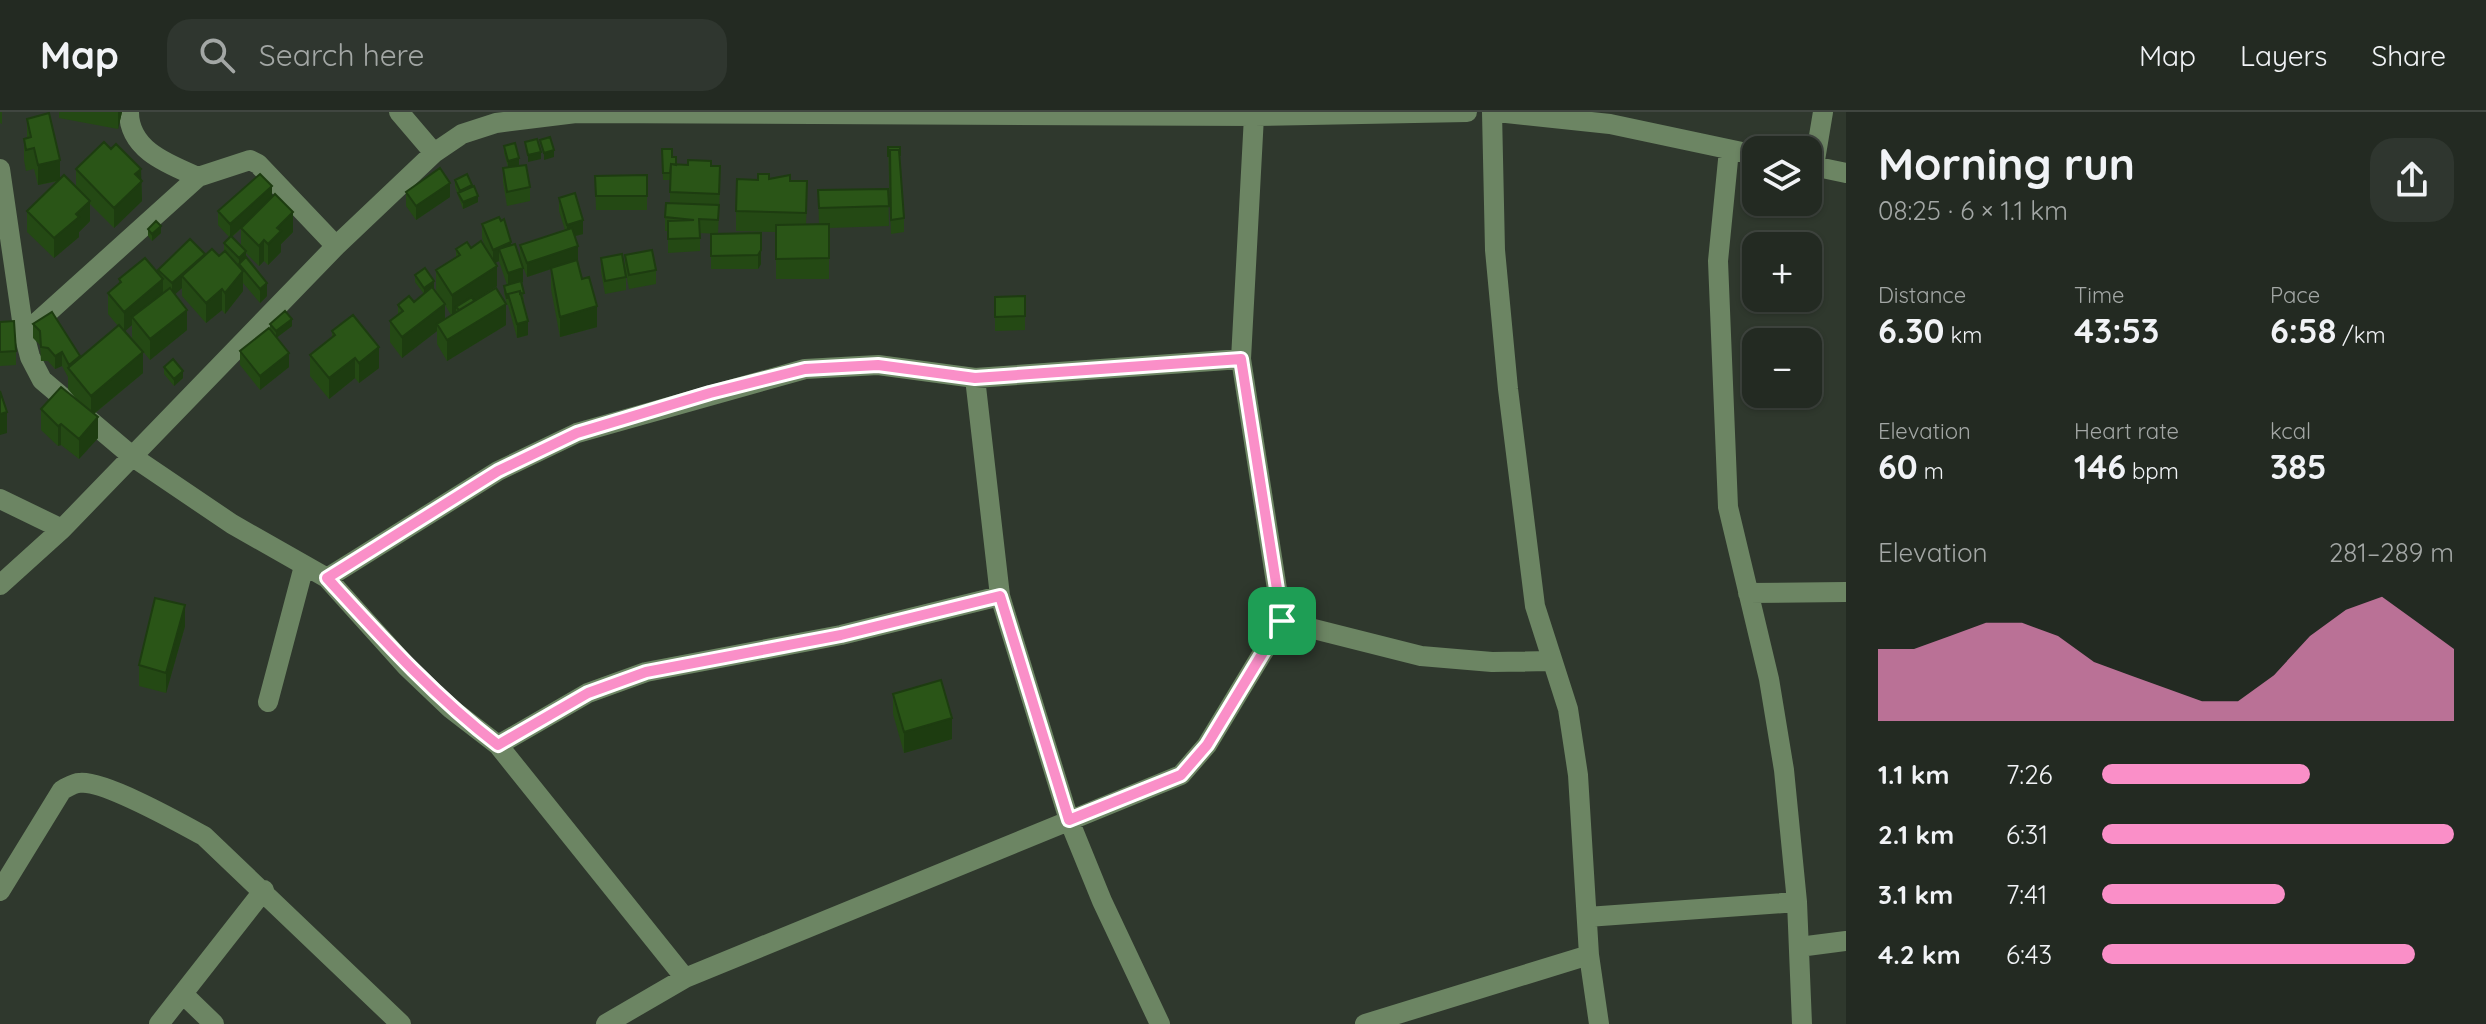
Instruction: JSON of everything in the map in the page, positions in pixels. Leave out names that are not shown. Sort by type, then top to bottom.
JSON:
[{"type":"street","points":[[129,112],[129,127],[138,143],[173,166],[198,177]]},
{"type":"street","points":[[399,112],[434,153]]},
{"type":"street","points":[[0,585],[62,529],[336,246],[434,153],[462,134],[496,123],[576,113],[1254,116],[1467,112]]},
{"type":"street","points":[[1599,1024],[1589,955],[1576,762],[1568,709],[1535,606],[1508,389],[1495,250],[1494,112],[1610,124],[1742,152]]},
{"type":"street","points":[[1818,136],[1823,112]]},
{"type":"street","points":[[606,1024],[685,978],[1181,775],[1207,745],[1282,621],[1241,359],[1254,116]]},
{"type":"street","points":[[1729,150],[1718,261],[1728,507],[1769,679],[1784,770],[1797,902],[1802,1024]]},
{"type":"street","points":[[24,334],[198,177],[250,160],[270,176],[336,246]]},
{"type":"street","points":[[1822,168],[1846,173]]},
{"type":"street","points":[[0,169],[24,334],[30,357],[42,380],[133,457],[232,524],[327,578],[407,667],[450,708],[498,745],[685,978]]},
{"type":"street","points":[[327,578],[498,471],[577,433],[805,369],[878,365],[975,378],[1241,359]]},
{"type":"street","points":[[975,378],[1000,596],[1069,820],[1102,901],[1160,1024]]},
{"type":"street","points":[[0,499],[62,529]]},
{"type":"street","points":[[268,702],[304,566]]},
{"type":"street","points":[[1748,593],[1846,592]]},
{"type":"street","points":[[498,745],[588,693],[646,672],[841,635],[1000,596]]},
{"type":"street","points":[[1282,621],[1421,656],[1492,662],[1551,661]]},
{"type":"street","points":[[0,891],[62,790],[78,782],[92,784],[166,815],[204,836],[401,1024]]},
{"type":"street","points":[[159,1024],[264,890]]},
{"type":"street","points":[[1587,917],[1797,902]]},
{"type":"street","points":[[1799,947],[1846,941]]},
{"type":"street","points":[[1365,1024],[1589,955]]},
{"type":"street","points":[[183,994],[214,1024]]},
{"type":"building","points":[[49,113],[60,160],[38,165],[34,148],[26,150],[24,139],[31,137],[27,119]]},
{"type":"building","points":[[550,137],[554,150],[544,153],[540,140]]},
{"type":"building","points":[[537,139],[541,152],[528,155],[525,142]]},
{"type":"building","points":[[104,142],[111,149],[116,144],[141,169],[135,174],[142,181],[114,208],[76,169]]},
{"type":"building","points":[[515,143],[519,158],[508,161],[504,146]]},
{"type":"building","points":[[888,147],[900,147],[900,156],[899,150],[890,150],[888,156]]},
{"type":"building","points":[[662,149],[672,149],[672,157],[676,157],[676,165],[671,164],[670,173],[663,173]]},
{"type":"building","points":[[890,150],[899,150],[904,218],[891,220]]},
{"type":"building","points":[[688,160],[711,161],[711,166],[720,166],[719,194],[670,192],[671,164],[688,165]]},
{"type":"building","points":[[526,165],[530,187],[507,192],[503,168]]},
{"type":"building","points":[[440,168],[450,183],[416,206],[406,192]]},
{"type":"building","points":[[260,174],[272,186],[230,224],[218,211]]},
{"type":"building","points":[[467,174],[472,185],[460,191],[455,180]]},
{"type":"building","points":[[758,174],[769,174],[769,179],[790,175],[790,181],[807,181],[806,213],[736,211],[737,179],[758,180]]},
{"type":"building","points":[[64,175],[90,201],[76,214],[79,217],[54,238],[27,211]]},
{"type":"building","points":[[647,175],[647,196],[596,196],[595,176]]},
{"type":"building","points":[[474,186],[478,196],[463,202],[458,193]]},
{"type":"building","points":[[888,189],[889,206],[819,208],[818,190]]},
{"type":"building","points":[[575,193],[583,220],[567,225],[559,198]]},
{"type":"building","points":[[275,194],[293,212],[277,228],[281,231],[268,244],[264,240],[259,246],[241,228]]},
{"type":"building","points":[[666,203],[719,205],[718,220],[699,219],[700,238],[668,239],[668,221],[694,220],[665,217]]},
{"type":"building","points":[[499,217],[501,221],[504,219],[511,242],[493,250],[482,224]]},
{"type":"building","points":[[156,221],[161,226],[152,234],[148,229]]},
{"type":"building","points":[[829,224],[829,258],[776,259],[776,225]]},
{"type":"building","points":[[572,228],[578,246],[527,263],[520,245]]},
{"type":"building","points":[[761,233],[758,255],[711,256],[711,234]]},
{"type":"building","points":[[231,236],[246,251],[239,258],[224,243]]},
{"type":"building","points":[[190,239],[205,254],[172,283],[158,270]]},
{"type":"building","points":[[481,241],[497,266],[452,295],[436,270],[460,255],[456,249],[467,242],[471,248]]},
{"type":"building","points":[[515,244],[523,268],[508,273],[499,249]]},
{"type":"building","points":[[212,249],[219,256],[225,251],[243,271],[225,293],[222,289],[206,303],[182,276]]},
{"type":"building","points":[[652,250],[656,270],[629,275],[625,255]]},
{"type":"building","points":[[622,254],[626,277],[605,281],[601,258]]},
{"type":"building","points":[[246,257],[267,283],[260,289],[239,264]]},
{"type":"building","points":[[145,258],[163,279],[124,312],[108,293],[121,282],[119,279]]},
{"type":"building","points":[[577,260],[582,279],[589,277],[597,306],[560,317],[551,268]]},
{"type":"building","points":[[425,268],[434,281],[424,288],[415,275]]},
{"type":"building","points":[[521,281],[524,293],[508,294],[507,298],[504,286]]},
{"type":"building","points":[[432,287],[445,304],[402,337],[390,321],[403,311],[398,305],[409,296],[414,302]]},
{"type":"building","points":[[170,288],[187,310],[150,339],[132,317]]},
{"type":"building","points":[[496,288],[506,304],[447,340],[437,324]]},
{"type":"building","points":[[520,291],[528,321],[517,324],[508,294]]},
{"type":"building","points":[[1025,296],[1025,316],[995,317],[995,297]]},
{"type":"building","points":[[472,297],[474,301],[459,310],[456,307]]},
{"type":"building","points":[[285,311],[292,319],[276,331],[270,324]]},
{"type":"building","points":[[52,312],[80,356],[69,365],[62,352],[55,356],[48,348],[41,347],[40,331],[33,324]]},
{"type":"building","points":[[353,315],[379,347],[359,363],[355,358],[329,378],[310,355],[335,335],[332,331]]},
{"type":"building","points":[[14,321],[16,351],[0,352],[0,322]]},
{"type":"building","points":[[119,325],[143,352],[91,396],[68,368]]},
{"type":"building","points":[[269,328],[289,353],[260,376],[240,351]]},
{"type":"building","points":[[173,359],[183,371],[174,379],[164,367]]},
{"type":"building","points":[[61,387],[98,417],[79,439],[61,424],[58,426],[41,409]]},
{"type":"building","points":[[0,391],[7,412],[0,414]]},
{"type":"building","points":[[155,598],[185,605],[166,673],[139,665]]},
{"type":"building","points":[[941,680],[952,718],[904,732],[893,694]]},
{"type":"route","points":[[1241,359],[1282,621],[1207,745],[1181,775],[1069,820],[1000,596],[841,635],[646,672],[588,693],[498,745],[450,708],[407,667],[327,578],[498,471],[577,433],[710,393],[805,369],[878,365],[975,378],[1241,359]]}]
